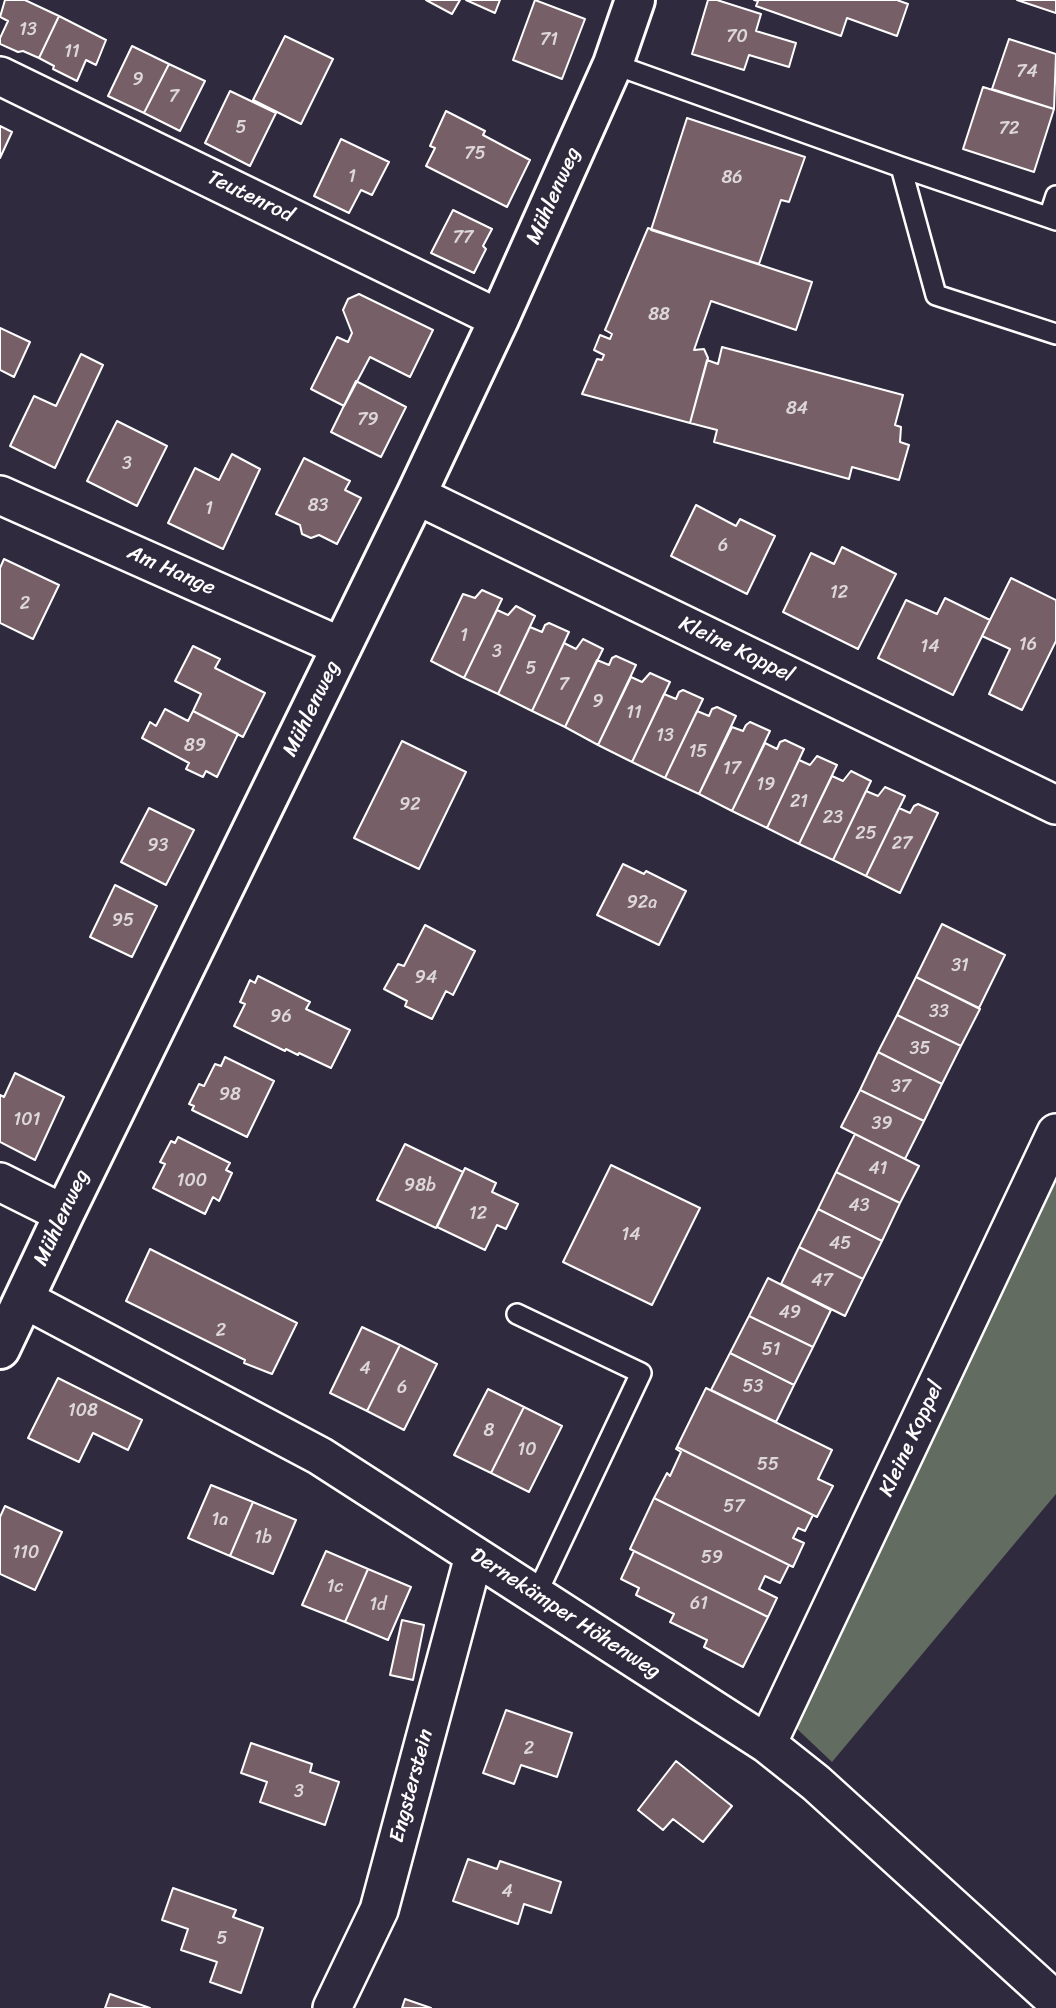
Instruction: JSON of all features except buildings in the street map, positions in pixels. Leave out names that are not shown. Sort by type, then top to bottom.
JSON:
[{"type":"street","name":"Mühlenweg","points":[[0,1349],[499,319],[613,64],[635,0]]},
{"type":"street","name":"Teutenrod","points":[[0,76],[499,319]]},
{"type":"street","name":"Am Hange","points":[[0,495],[342,647]]},
{"type":"street","name":"Kleine Koppel","points":[[416,495],[1056,806]]},
{"type":"street","name":"Kleine Koppel","points":[[767,1744],[1056,1133]]},
{"type":"street","points":[[0,1182],[64,1214]]},
{"type":"street","name":"Dernekämper Höhenweg","points":[[24,1299],[320,1456],[767,1744],[816,1783],[1056,2003]]},
{"type":"street","name":"Engsterstein","points":[[332,2008],[379,1910],[474,1556]]},
{"type":"street","points":[[1050,2008],[1056,2003]]},
{"type":"lane","points":[[613,64],[1052,219],[1056,196]]},
{"type":"lane","points":[[901,167],[936,295],[1056,334]]},
{"type":"lane","points":[[517,1314],[642,1373],[536,1595]]},
{"type":"green space","points":[[1056,1168],[1056,1494],[832,1762],[794,1726]]}]
